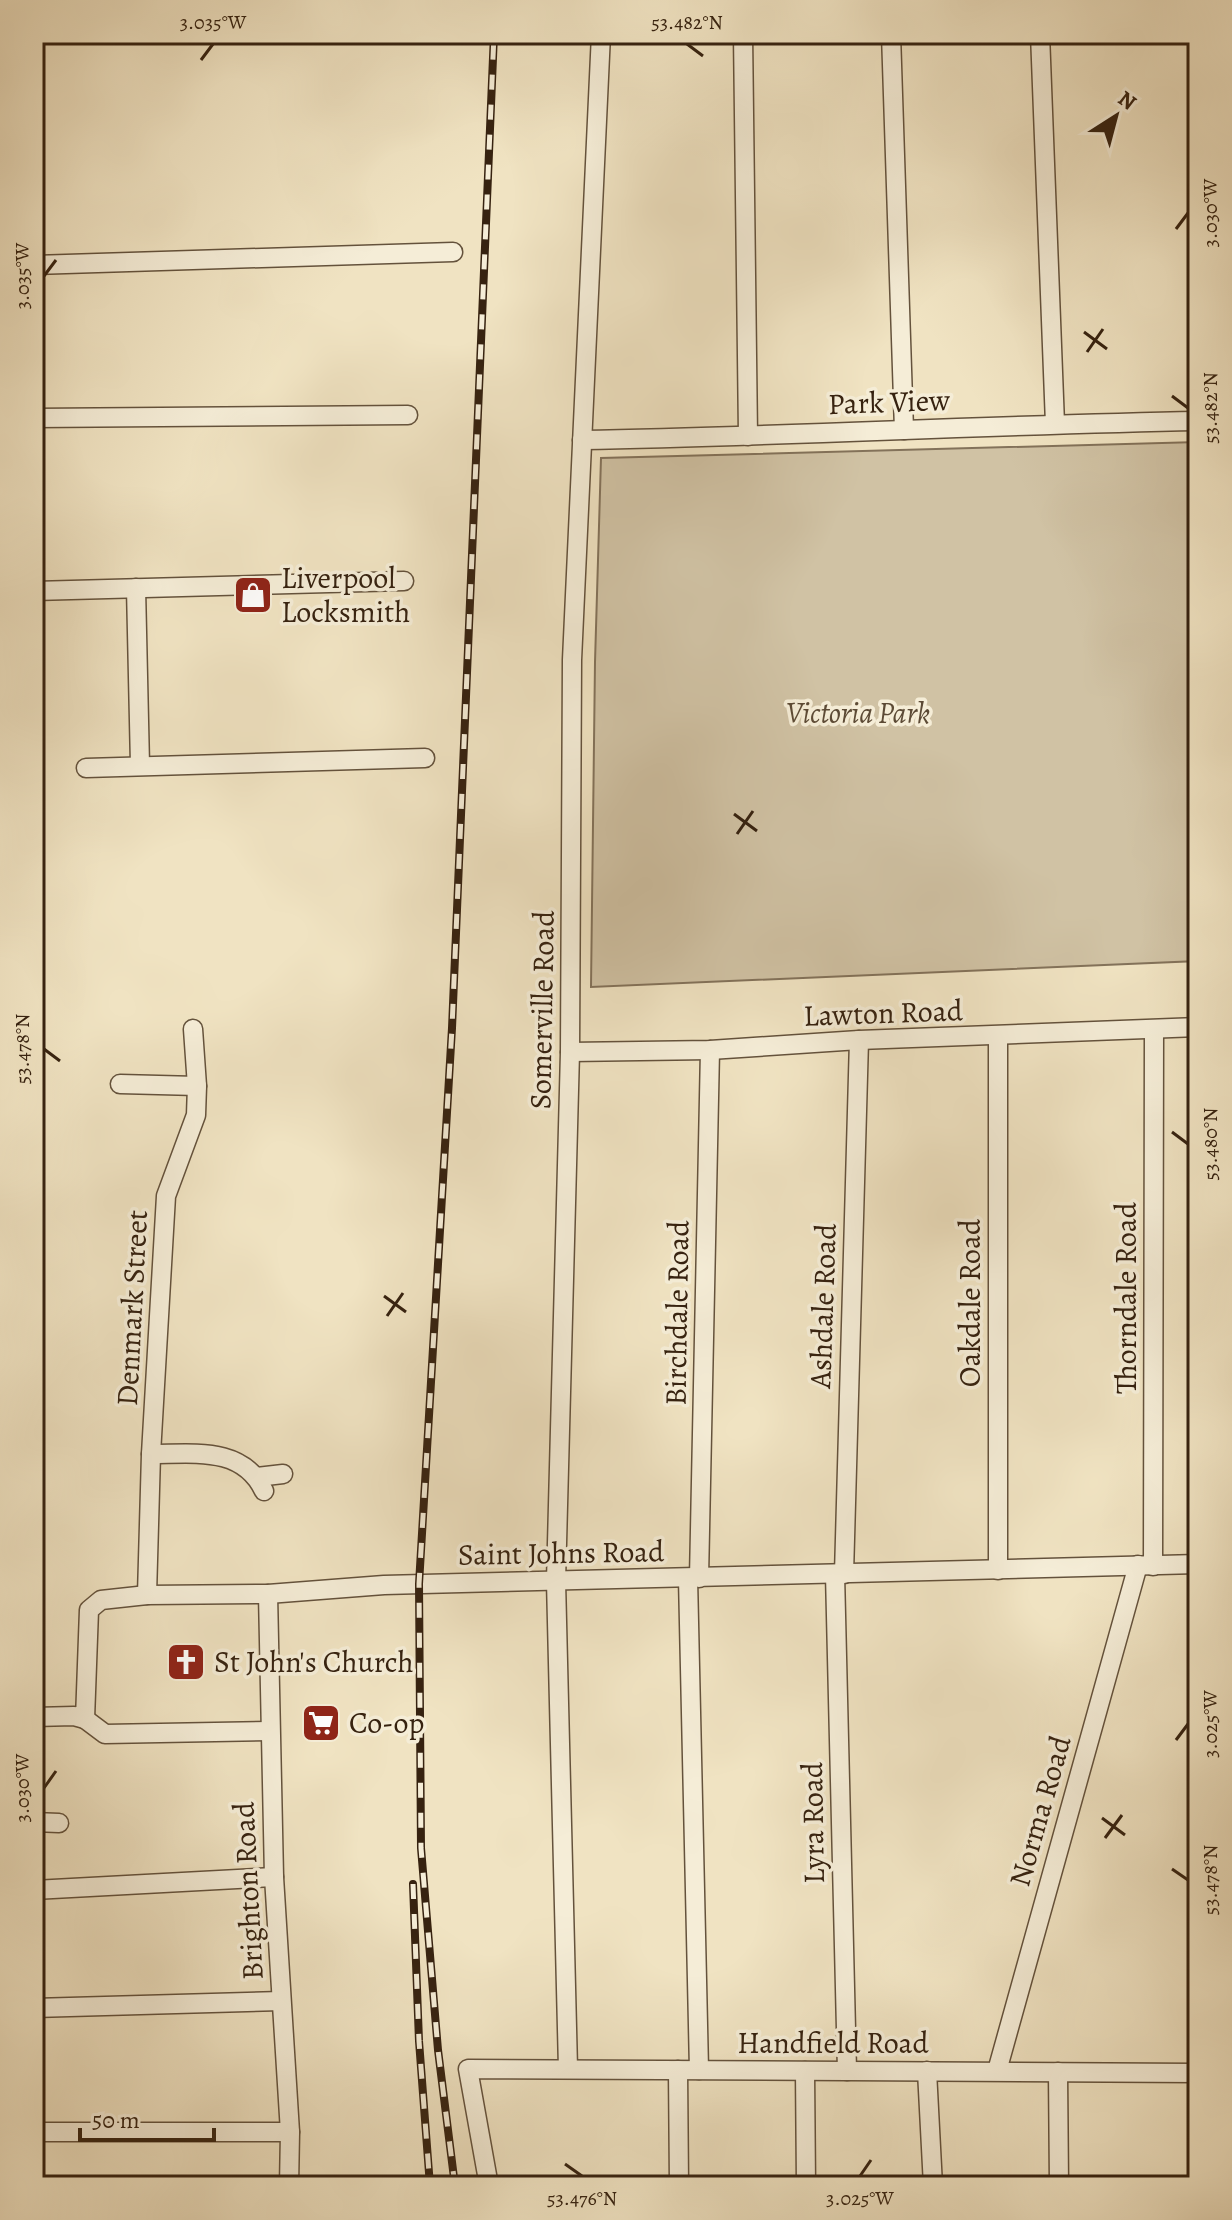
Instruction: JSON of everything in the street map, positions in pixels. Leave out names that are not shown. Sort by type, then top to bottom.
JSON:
[{"type":"street","name":"Somerville Road","points":[[568,2069],[556,1581],[570,1052],[572,660],[601,34]]},
{"type":"street","points":[[743,34],[748,436]]},
{"type":"street","points":[[891,34],[904,430]]},
{"type":"street","points":[[1040,34],[1055,424]]},
{"type":"street","points":[[34,265],[453,252]]},
{"type":"street","points":[[34,418],[408,415]]},
{"type":"street","name":"Park View","points":[[582,440],[1198,421]]},
{"type":"street","points":[[34,591],[404,581]]},
{"type":"street","points":[[136,588],[140,765]]},
{"type":"street","points":[[86,768],[425,758]]},
{"type":"street","name":"Lawton Road","points":[[570,1052],[710,1050],[859,1040],[1198,1027]]},
{"type":"street","name":"Denmark Street","points":[[147,1595],[151,1454],[166,1196],[196,1115],[193,1029]]},
{"type":"street","name":"Thorndale Road","points":[[1146,1565],[1154,1030]]},
{"type":"street","name":"Oakdale Road","points":[[998,1036],[998,1570]]},
{"type":"street","name":"Ashdale Road","points":[[839,1574],[859,1040]]},
{"type":"street","name":"Birchdale Road","points":[[699,2070],[694,1578],[710,1050]]},
{"type":"street","points":[[120,1084],[197,1086]]},
{"type":"street","points":[[151,1454],[210,1454],[240,1462],[261,1484],[283,1474]]},
{"type":"street","name":"Saint Johns Road","points":[[85,1719],[89,1610],[101,1600],[147,1595],[268,1594],[384,1585],[1198,1564]]},
{"type":"street","name":"Norma Road","points":[[997,2071],[1146,1565]]},
{"type":"street","name":"Lyra Road","points":[[839,1574],[847,2071]]},
{"type":"street","name":"Brighton Road","points":[[268,1594],[274,1877],[290,2132],[289,2186]]},
{"type":"street","points":[[34,1717],[74,1716],[85,1719],[105,1734],[270,1731]]},
{"type":"street","points":[[34,1822],[59,1823]]},
{"type":"street","points":[[34,1890],[274,1877]]},
{"type":"street","points":[[34,2008],[281,2001]]},
{"type":"street","name":"Handfield Road","points":[[489,2186],[468,2069],[1198,2073]]},
{"type":"street","points":[[678,2070],[679,2186]]},
{"type":"street","points":[[805,2071],[806,2186]]},
{"type":"street","points":[[927,2071],[933,2186]]},
{"type":"street","points":[[1058,2072],[1059,2186]]},
{"type":"street","points":[[34,2132],[290,2132]]},
{"type":"green space","name":"Victoria Park","points":[[1198,442],[1198,961],[591,987],[601,458]]},
{"type":"railway","points":[[455,2186],[438,2050],[421,1848],[419,1584],[452,1028],[494,34]]},
{"type":"railway","points":[[413,1884],[419,2041],[430,2186]]},
{"type":"place","name":"Liverpool Locksmith","points":[[253,595]]},
{"type":"place","name":"St John's Church","points":[[186,1662]]},
{"type":"place","name":"Co-op","points":[[321,1723]]}]
